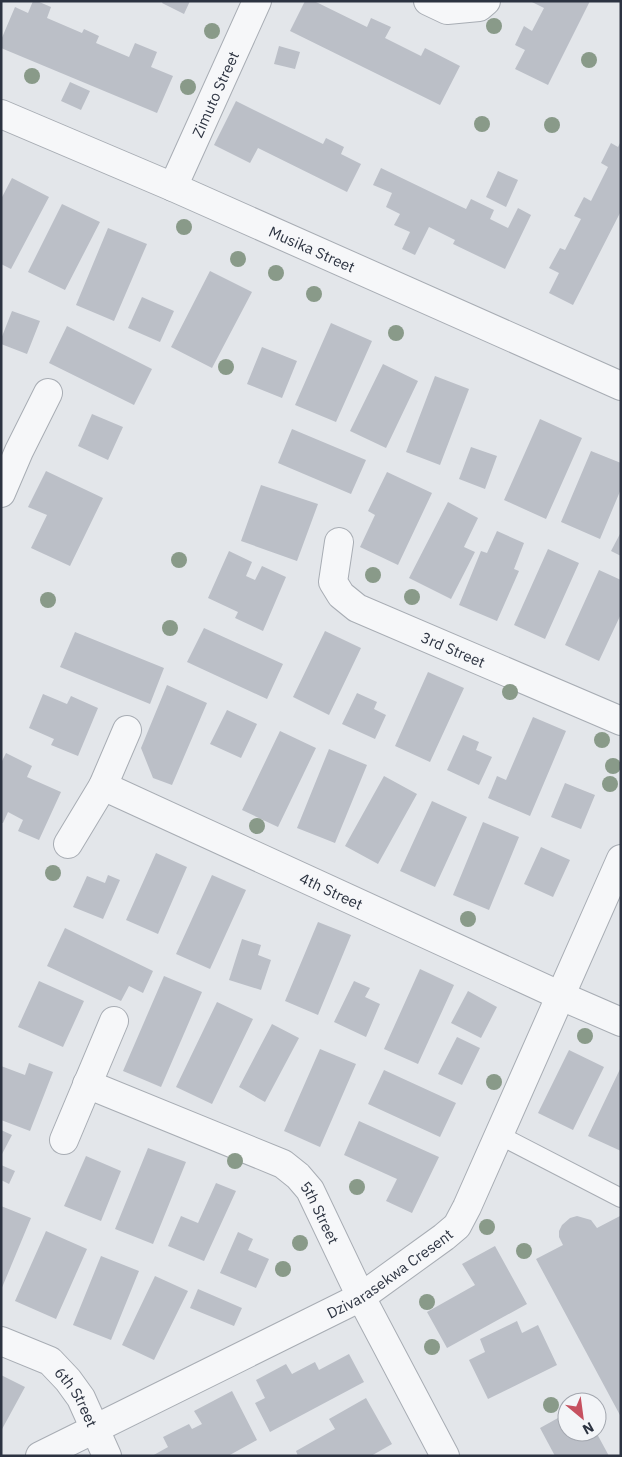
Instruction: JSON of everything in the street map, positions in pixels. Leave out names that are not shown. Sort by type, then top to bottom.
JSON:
[{"type":"street","name":"Zimuto Street","points":[[172,187],[257,1]]},
{"type":"street","points":[[428,1],[447,10],[479,7],[486,1]]},
{"type":"street","name":"Musika Street","points":[[1,114],[172,187],[620,386]]},
{"type":"street","points":[[1,492],[10,447],[48,393]]},
{"type":"street","name":"3rd Street","points":[[340,542],[333,582],[341,595],[358,608],[621,721]]},
{"type":"street","points":[[68,844],[103,786],[127,730]]},
{"type":"street","name":"4th Street","points":[[103,786],[621,1022]]},
{"type":"street","name":"Dzivarasekwa Cresent","points":[[40,1456],[361,1297],[457,1226],[621,859]]},
{"type":"street","points":[[64,1140],[114,1021]]},
{"type":"street","name":"5th Street","points":[[87,1084],[283,1164],[298,1176],[310,1190],[361,1297],[445,1456]]},
{"type":"street","name":"6th Street","points":[[1,1341],[50,1361],[68,1380],[81,1398],[108,1456]]},
{"type":"lane","points":[[499,1135],[621,1198]]},
{"type":"building","points":[[33,1],[51,7],[47,18],[82,33],[84,29],[99,36],[96,43],[129,57],[135,43],[157,52],[151,67],[173,76],[157,113],[1,48],[1,40],[15,7],[28,13]]},
{"type":"building","points":[[163,1],[190,1],[184,14],[162,3]]},
{"type":"building","points":[[305,1],[314,1],[367,27],[371,18],[391,27],[385,38],[421,56],[425,48],[460,66],[440,105],[290,31]]},
{"type":"building","points":[[530,1],[590,1],[548,85],[515,69],[525,50],[515,45],[524,26],[532,31],[544,8]]},
{"type":"building","points":[[279,46],[300,52],[295,69],[274,64]]},
{"type":"building","points":[[70,82],[90,91],[81,110],[61,101]]},
{"type":"building","points":[[236,101],[323,144],[326,138],[344,147],[341,154],[361,164],[347,192],[258,148],[250,163],[214,145]]},
{"type":"building","points":[[621,141],[621,211],[573,305],[549,293],[559,273],[549,268],[560,248],[565,250],[581,219],[574,216],[584,197],[591,201],[608,167],[601,163],[611,143],[618,147]]},
{"type":"building","points":[[381,168],[466,209],[471,199],[494,210],[490,219],[508,228],[518,208],[531,215],[505,269],[453,244],[455,240],[429,227],[415,255],[402,249],[410,232],[394,225],[400,214],[386,207],[392,193],[373,185]]},
{"type":"building","points":[[498,171],[518,180],[506,207],[486,197]]},
{"type":"building","points":[[12,178],[49,197],[11,269],[1,264],[1,199]]},
{"type":"building","points":[[62,204],[100,222],[65,290],[28,272]]},
{"type":"building","points":[[108,228],[147,244],[114,321],[76,305]]},
{"type":"building","points":[[210,271],[252,292],[212,368],[171,347]]},
{"type":"building","points":[[142,297],[174,311],[160,342],[128,328]]},
{"type":"building","points":[[12,311],[40,321],[27,354],[1,344],[1,339]]},
{"type":"building","points":[[331,323],[372,341],[336,422],[295,405]]},
{"type":"building","points":[[67,326],[152,369],[134,405],[49,363]]},
{"type":"building","points":[[262,347],[297,361],[282,398],[247,384]]},
{"type":"building","points":[[383,364],[418,381],[386,448],[350,431]]},
{"type":"building","points":[[435,376],[469,389],[440,465],[406,452]]},
{"type":"building","points":[[92,414],[123,427],[108,460],[78,446]]},
{"type":"building","points":[[540,419],[582,438],[546,519],[504,500]]},
{"type":"building","points":[[292,429],[366,460],[351,494],[278,463]]},
{"type":"building","points":[[471,447],[497,456],[485,489],[459,479]]},
{"type":"building","points":[[591,451],[621,463],[621,489],[600,539],[561,522]]},
{"type":"building","points":[[46,471],[103,498],[70,566],[31,548],[47,515],[28,507]]},
{"type":"building","points":[[387,472],[432,493],[398,565],[360,547],[375,515],[368,511]]},
{"type":"building","points":[[261,485],[318,504],[297,561],[241,541]]},
{"type":"building","points":[[448,502],[478,518],[464,547],[475,552],[451,599],[409,578]]},
{"type":"building","points":[[497,531],[524,543],[514,569],[519,571],[497,621],[459,605],[481,551],[487,553]]},
{"type":"building","points":[[621,532],[621,556],[611,551]]},
{"type":"building","points":[[548,549],[579,563],[545,639],[514,625]]},
{"type":"building","points":[[229,551],[252,562],[246,576],[255,580],[262,566],[286,577],[263,631],[235,618],[238,612],[208,598]]},
{"type":"building","points":[[599,570],[621,580],[621,614],[599,661],[565,645]]},
{"type":"building","points":[[204,628],[283,664],[267,699],[187,662]]},
{"type":"building","points":[[325,631],[361,648],[329,715],[293,697]]},
{"type":"building","points":[[75,632],[164,668],[150,704],[60,667]]},
{"type":"building","points":[[428,672],[464,688],[430,762],[395,746]]},
{"type":"building","points":[[167,685],[207,703],[172,785],[153,778],[141,748]]},
{"type":"building","points":[[357,693],[377,702],[374,709],[386,715],[375,739],[342,724]]},
{"type":"building","points":[[43,694],[67,704],[71,696],[98,708],[78,756],[51,745],[54,739],[29,728]]},
{"type":"building","points":[[227,710],[257,724],[241,758],[210,744]]},
{"type":"building","points":[[533,717],[566,731],[530,816],[488,798],[497,776],[506,780]]},
{"type":"building","points":[[280,731],[316,748],[278,827],[242,810]]},
{"type":"building","points":[[463,735],[479,742],[476,750],[492,757],[479,785],[447,770]]},
{"type":"building","points":[[329,749],[367,765],[335,843],[297,828]]},
{"type":"building","points":[[6,753],[32,766],[27,777],[61,792],[39,840],[18,831],[23,820],[8,812],[3,823],[1,823],[1,763]]},
{"type":"building","points":[[384,776],[417,794],[378,864],[345,846]]},
{"type":"building","points":[[565,783],[595,795],[581,829],[551,817]]},
{"type":"building","points":[[432,801],[467,817],[435,887],[400,871]]},
{"type":"building","points":[[483,822],[519,837],[489,910],[453,895]]},
{"type":"building","points":[[541,847],[570,860],[553,897],[524,884]]},
{"type":"building","points":[[156,853],[187,867],[158,934],[126,920]]},
{"type":"building","points":[[108,875],[120,880],[103,919],[73,907],[87,876],[105,883]]},
{"type":"building","points":[[212,875],[246,890],[210,969],[176,954]]},
{"type":"building","points":[[318,922],[351,935],[318,1015],[285,1001]]},
{"type":"building","points":[[65,928],[153,971],[143,993],[129,986],[121,1001],[47,966]]},
{"type":"building","points":[[242,939],[261,945],[258,955],[271,960],[261,990],[229,980]]},
{"type":"building","points":[[420,969],[454,985],[418,1064],[384,1049]]},
{"type":"building","points":[[164,976],[202,992],[161,1087],[123,1071]]},
{"type":"building","points":[[39,981],[84,1001],[63,1047],[18,1027]]},
{"type":"building","points":[[354,981],[370,988],[365,997],[380,1004],[366,1037],[334,1022]]},
{"type":"building","points":[[468,991],[497,1007],[481,1038],[451,1023]]},
{"type":"building","points":[[217,1002],[253,1019],[212,1104],[176,1087]]},
{"type":"building","points":[[272,1024],[299,1038],[265,1102],[239,1087]]},
{"type":"building","points":[[457,1037],[480,1048],[462,1085],[438,1074]]},
{"type":"building","points":[[320,1049],[356,1064],[320,1147],[284,1131]]},
{"type":"building","points":[[569,1050],[604,1067],[573,1130],[538,1113]]},
{"type":"building","points":[[29,1063],[53,1072],[30,1131],[1,1120],[1,1066],[25,1075]]},
{"type":"building","points":[[621,1067],[621,1151],[588,1136]]},
{"type":"building","points":[[384,1070],[456,1103],[440,1137],[368,1104]]},
{"type":"building","points":[[359,1121],[439,1157],[412,1213],[386,1201],[397,1179],[344,1155]]},
{"type":"building","points":[[1,1130],[12,1135],[1,1156]]},
{"type":"building","points":[[148,1148],[186,1162],[153,1244],[115,1229]]},
{"type":"building","points":[[86,1156],[121,1171],[101,1221],[64,1206]]},
{"type":"building","points":[[1,1165],[15,1171],[9,1184],[1,1180]]},
{"type":"building","points":[[216,1183],[236,1191],[204,1261],[168,1246],[181,1216],[198,1223]]},
{"type":"building","points":[[1,1206],[31,1218],[1,1290]]},
{"type":"building","points":[[577,1216],[591,1220],[597,1228],[621,1217],[621,1417],[536,1259],[563,1245],[559,1237],[559,1231],[562,1225],[570,1218]]},
{"type":"building","points":[[46,1231],[87,1249],[56,1319],[15,1301]]},
{"type":"building","points":[[238,1232],[253,1239],[248,1250],[269,1259],[256,1288],[220,1273]]},
{"type":"building","points":[[495,1246],[527,1304],[447,1348],[427,1312],[475,1285],[462,1264]]},
{"type":"building","points":[[101,1256],[139,1271],[111,1340],[73,1325]]},
{"type":"building","points":[[155,1276],[188,1291],[154,1360],[122,1345]]},
{"type":"building","points":[[198,1289],[242,1308],[234,1326],[190,1308]]},
{"type":"building","points":[[517,1321],[522,1333],[538,1325],[557,1365],[488,1399],[469,1360],[485,1352],[480,1339]]},
{"type":"building","points":[[349,1354],[364,1382],[270,1432],[255,1403],[265,1398],[256,1380],[286,1364],[292,1374],[315,1362],[319,1370]]},
{"type":"building","points":[[1,1375],[25,1387],[1,1431]]},
{"type":"building","points":[[232,1391],[257,1440],[228,1456],[152,1456],[168,1447],[163,1437],[189,1424],[192,1429],[202,1424],[194,1411]]},
{"type":"building","points":[[366,1398],[392,1444],[371,1456],[298,1456],[296,1451],[335,1429],[329,1419]]},
{"type":"building","points":[[557,1419],[557,1442],[601,1442],[609,1456],[555,1456],[540,1428]]}]
